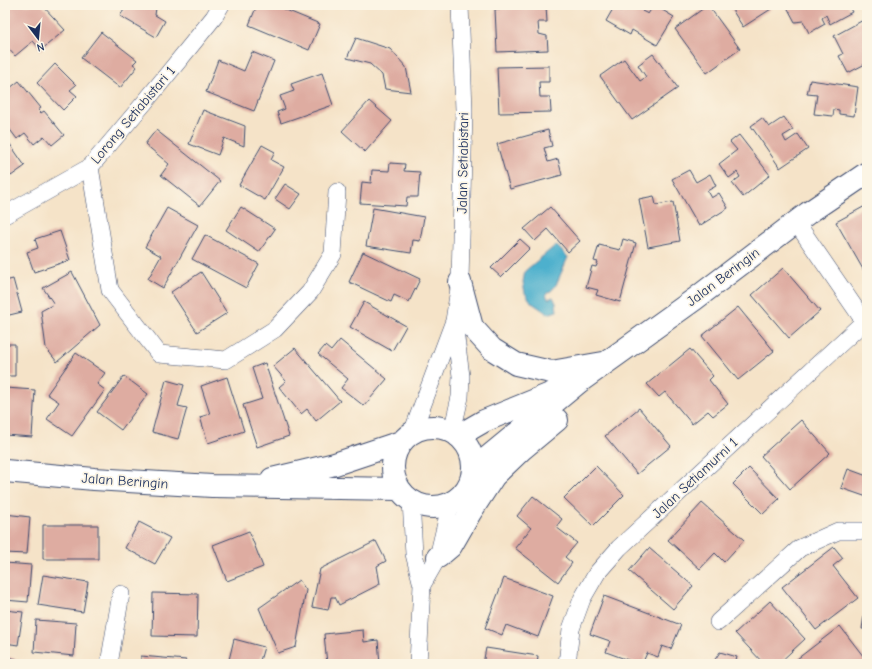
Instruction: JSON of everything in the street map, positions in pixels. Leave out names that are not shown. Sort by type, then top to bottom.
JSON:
[{"type":"street","name":"Lorong Setiabistari 1","points":[[5,215],[90,167],[155,90],[214,17],[221,5]]},
{"type":"street","name":"Jalan Setiabistari","points":[[406,438],[454,321],[460,282],[464,110],[460,5]]},
{"type":"street","points":[[90,167],[110,290],[159,354],[226,360],[274,329],[310,292],[333,254],[337,192]]},
{"type":"street","name":"Jalan Beringin","points":[[472,475],[488,457],[579,382],[695,299],[796,222],[867,173]]},
{"type":"street","points":[[796,222],[866,320]]},
{"type":"street","points":[[460,282],[472,327],[492,349],[516,364],[551,372],[607,362]]},
{"type":"street","name":"Jalan Setiamurni 1","points":[[567,664],[572,629],[582,600],[597,573],[619,548],[866,320]]},
{"type":"street","name":"Jalan Setiabistari","points":[[454,321],[461,376],[455,434]]},
{"type":"street","points":[[438,557],[451,546],[494,476],[521,450],[595,385],[607,362]]},
{"type":"street","name":"Jalan Beringin","points":[[455,434],[579,382]]},
{"type":"street","points":[[432,427],[442,428],[455,434],[466,444],[471,454],[473,464],[472,475],[465,491],[451,502],[435,507],[418,504],[405,495],[394,478],[393,466],[395,453],[406,438],[421,428],[432,427]]},
{"type":"street","name":"Jalan Beringin","points":[[244,486],[336,464],[406,438]]},
{"type":"street","name":"Jalan Beringin","points":[[5,471],[102,480],[405,495]]},
{"type":"street","points":[[405,495],[414,554],[422,585],[418,664]]},
{"type":"street","points":[[422,585],[438,557],[451,502]]},
{"type":"street","points":[[718,622],[800,548],[838,531],[867,531]]},
{"type":"street","points":[[108,664],[121,594]]},
{"type":"water","points":[[556,245],[568,257],[556,285],[546,294],[548,299],[553,297],[556,303],[557,311],[548,314],[532,303],[525,293],[523,282],[525,271]]},
{"type":"building","points":[[9,5],[42,5],[65,30],[41,50],[33,41],[15,56],[5,45],[5,8]]},
{"type":"building","points":[[127,5],[151,5],[156,8],[155,15],[165,21],[156,37],[120,16]]},
{"type":"building","points":[[257,5],[274,5],[320,24],[309,50],[249,25]]},
{"type":"building","points":[[625,5],[646,5],[642,11],[648,14],[654,5],[674,17],[657,45],[632,30],[630,35],[606,21],[614,7],[621,11]]},
{"type":"building","points":[[708,5],[740,49],[707,73],[675,29]]},
{"type":"building","points":[[729,5],[768,5],[771,9],[743,27]]},
{"type":"building","points":[[786,5],[848,5],[852,12],[830,24],[826,15],[822,18],[825,24],[809,33],[803,21],[795,22]]},
{"type":"building","points":[[546,6],[547,22],[538,22],[539,34],[547,36],[548,50],[497,52],[495,9]]},
{"type":"building","points":[[867,18],[867,50],[864,52],[867,56],[867,63],[848,73],[839,56],[843,54],[834,36]]},
{"type":"building","points":[[101,32],[137,60],[133,64],[137,67],[120,88],[81,58]]},
{"type":"building","points":[[356,38],[390,49],[406,67],[411,92],[385,89],[382,75],[370,64],[347,58]]},
{"type":"building","points":[[252,52],[274,61],[254,111],[206,92],[218,60],[244,71]]},
{"type":"building","points":[[653,54],[678,88],[632,120],[600,76],[624,59],[640,81],[646,77],[638,65]]},
{"type":"building","points":[[55,64],[76,85],[70,90],[77,96],[63,110],[37,83]]},
{"type":"building","points":[[549,66],[549,82],[539,82],[540,97],[550,97],[551,112],[499,113],[497,67]]},
{"type":"building","points":[[322,73],[333,105],[281,123],[277,112],[285,109],[280,96],[294,91],[291,84]]},
{"type":"building","points":[[810,80],[858,87],[854,116],[839,114],[839,110],[834,109],[833,116],[814,114],[817,95],[807,94]]},
{"type":"building","points":[[19,81],[41,108],[38,110],[41,113],[44,111],[64,135],[52,145],[44,136],[34,144],[25,133],[17,139],[5,123],[5,92]]},
{"type":"building","points":[[369,101],[392,121],[365,152],[342,131]]},
{"type":"building","points":[[203,110],[245,126],[244,146],[224,138],[218,155],[189,144]]},
{"type":"building","points":[[784,117],[793,130],[783,136],[786,142],[798,134],[808,149],[780,168],[751,126],[762,118],[769,127]]},
{"type":"building","points":[[156,130],[220,181],[200,206],[161,175],[169,164],[145,144]]},
{"type":"building","points":[[548,130],[552,146],[544,148],[548,162],[558,159],[562,175],[510,189],[497,144]]},
{"type":"building","points":[[739,135],[770,175],[743,197],[732,183],[740,177],[737,172],[729,178],[719,164],[737,150],[730,142]]},
{"type":"building","points":[[5,137],[25,166],[11,176],[5,167]]},
{"type":"building","points":[[262,145],[275,152],[271,160],[284,167],[265,200],[239,185]]},
{"type":"building","points":[[390,163],[405,164],[404,171],[420,172],[418,197],[407,197],[406,206],[360,203],[362,182],[371,183],[372,170],[389,171]]},
{"type":"building","points":[[689,170],[696,182],[710,174],[716,186],[707,191],[711,198],[719,193],[728,208],[699,226],[672,179]]},
{"type":"building","points":[[285,184],[301,194],[290,209],[275,199]]},
{"type":"building","points":[[654,196],[656,205],[673,202],[680,241],[648,247],[639,199]]},
{"type":"building","points":[[867,205],[867,269],[864,271],[836,222]]},
{"type":"building","points":[[241,207],[275,229],[259,252],[226,230]]},
{"type":"building","points":[[550,207],[580,241],[568,252],[548,229],[535,241],[524,229]]},
{"type":"building","points":[[167,208],[198,225],[163,288],[148,279],[161,256],[145,247]]},
{"type":"building","points":[[373,208],[424,217],[420,241],[413,240],[411,253],[366,246]]},
{"type":"building","points":[[60,231],[70,260],[34,272],[27,252],[38,248],[35,239]]},
{"type":"building","points":[[205,235],[259,264],[246,288],[192,259]]},
{"type":"building","points":[[520,239],[530,248],[501,277],[491,268]]},
{"type":"building","points":[[623,239],[636,243],[620,302],[596,295],[598,290],[586,287],[592,266],[596,267],[598,262],[594,261],[599,245],[620,250]]},
{"type":"building","points":[[363,252],[420,279],[409,302],[394,295],[391,302],[349,282]]},
{"type":"building","points":[[783,268],[820,311],[789,338],[752,295]]},
{"type":"building","points":[[72,272],[100,325],[57,362],[46,348],[41,311],[54,304],[43,288]]},
{"type":"building","points":[[201,272],[227,313],[197,332],[171,292]]},
{"type":"building","points":[[13,279],[22,312],[5,316],[5,281]]},
{"type":"building","points":[[364,302],[406,326],[392,351],[350,327]]},
{"type":"building","points":[[738,307],[774,351],[738,380],[702,336]]},
{"type":"building","points":[[340,340],[387,379],[364,406],[341,388],[348,379],[318,354],[325,346],[331,351]]},
{"type":"building","points":[[5,344],[15,344],[15,376],[5,376]]},
{"type":"building","points":[[295,348],[340,401],[316,421],[307,409],[301,414],[279,387],[286,381],[273,366]]},
{"type":"building","points":[[690,349],[713,376],[709,380],[728,404],[713,416],[708,411],[692,424],[665,392],[659,397],[647,384]]},
{"type":"building","points":[[76,353],[105,373],[97,384],[105,390],[72,436],[47,419],[59,402],[47,394]]},
{"type":"building","points":[[265,363],[289,436],[257,447],[243,405],[262,399],[252,368]]},
{"type":"building","points":[[124,376],[148,394],[121,430],[97,412]]},
{"type":"building","points":[[227,377],[244,431],[208,443],[200,417],[210,414],[201,386]]},
{"type":"building","points":[[166,380],[184,385],[178,406],[187,408],[178,439],[152,432]]},
{"type":"building","points":[[5,388],[35,390],[32,437],[5,435]]},
{"type":"building","points":[[639,408],[671,446],[637,474],[605,436]]},
{"type":"building","points":[[801,420],[830,453],[790,489],[761,456]]},
{"type":"building","points":[[596,466],[624,495],[593,526],[564,498]]},
{"type":"building","points":[[749,468],[779,499],[763,514],[733,484]]},
{"type":"building","points":[[848,469],[867,476],[867,497],[841,488]]},
{"type":"building","points":[[533,496],[562,519],[556,527],[577,543],[565,557],[572,563],[558,582],[515,548],[531,528],[517,516]]},
{"type":"building","points":[[702,503],[744,540],[724,562],[715,553],[700,569],[668,540]]},
{"type":"building","points":[[5,514],[30,517],[27,554],[5,553]]},
{"type":"building","points":[[139,522],[170,538],[155,564],[125,548]]},
{"type":"building","points":[[43,525],[98,525],[98,559],[43,559]]},
{"type":"building","points":[[249,531],[263,567],[227,581],[213,545]]},
{"type":"building","points":[[376,541],[386,561],[377,566],[380,584],[339,605],[335,597],[331,597],[328,610],[312,607],[320,569]]},
{"type":"building","points":[[834,547],[843,558],[833,566],[858,598],[816,630],[782,587]]},
{"type":"building","points":[[649,548],[693,586],[673,609],[629,571]]},
{"type":"building","points":[[5,563],[31,565],[28,602],[5,600]]},
{"type":"building","points":[[43,575],[88,582],[83,612],[38,605]]},
{"type":"building","points":[[504,578],[553,596],[538,637],[506,625],[502,635],[485,628]]},
{"type":"building","points":[[299,580],[306,590],[296,647],[278,653],[259,608]]},
{"type":"building","points":[[153,593],[198,594],[197,637],[152,636]]},
{"type":"building","points":[[604,596],[681,625],[671,649],[662,646],[658,657],[647,653],[642,664],[606,652],[610,641],[590,634]]},
{"type":"building","points":[[770,601],[805,639],[778,664],[764,664],[735,633]]},
{"type":"building","points":[[866,601],[867,629],[862,629]]},
{"type":"building","points":[[5,610],[23,612],[18,645],[5,643]]},
{"type":"building","points":[[36,620],[76,623],[74,656],[34,652]]},
{"type":"building","points":[[840,626],[867,661],[867,664],[801,664],[797,659]]},
{"type":"building","points":[[363,630],[364,642],[378,640],[380,664],[327,664],[324,634]]},
{"type":"building","points":[[234,639],[264,647],[259,664],[228,664]]},
{"type":"building","points":[[486,648],[538,656],[537,664],[483,664]]},
{"type":"building","points":[[720,652],[737,657],[735,664],[712,664]]},
{"type":"building","points":[[5,656],[19,660],[18,664],[5,664]]},
{"type":"building","points":[[141,656],[186,660],[186,664],[141,664]]},
{"type":"building","points":[[681,660],[693,663],[693,664],[680,664]]}]
